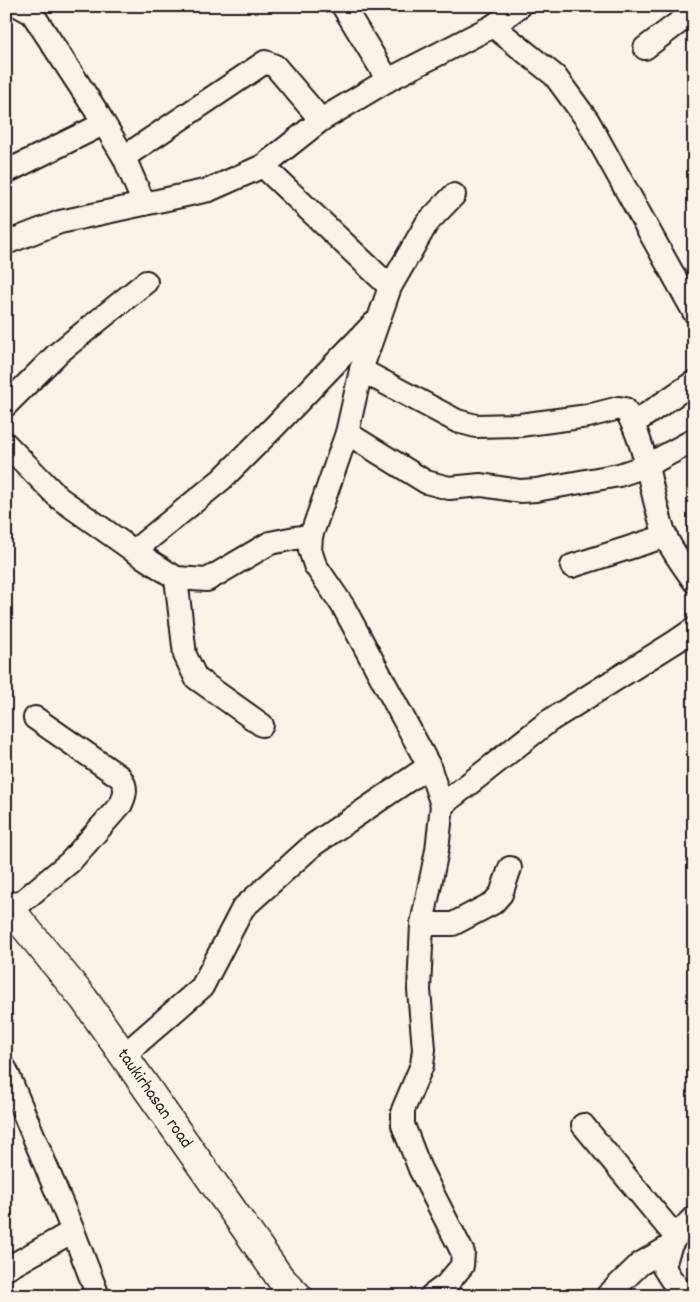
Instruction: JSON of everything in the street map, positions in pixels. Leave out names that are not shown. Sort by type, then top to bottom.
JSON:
[{"type":"street","points":[[6,8],[17,6],[32,13],[124,157],[144,204]]},
{"type":"street","points":[[343,6],[388,80]]},
{"type":"street","points":[[6,243],[60,222],[209,190],[264,166],[321,120],[388,80],[494,26],[520,6]]},
{"type":"street","points":[[645,48],[694,11]]},
{"type":"street","points":[[494,26],[555,76],[588,121],[694,312]]},
{"type":"street","points":[[124,157],[265,62],[275,66],[321,120]]},
{"type":"street","points":[[6,172],[103,124]]},
{"type":"street","points":[[264,166],[390,287]]},
{"type":"street","points":[[431,1296],[446,1285],[462,1266],[463,1253],[420,1169],[403,1125],[403,1110],[422,1064],[424,1049],[419,990],[422,924],[436,850],[442,805],[429,766],[343,606],[316,565],[310,550],[310,536],[347,433],[361,370],[390,287],[427,223],[454,195]]},
{"type":"street","points":[[6,405],[57,354],[146,282]]},
{"type":"street","points":[[134,551],[222,478],[377,320]]},
{"type":"street","points":[[361,370],[457,421],[476,426],[530,424],[588,416],[619,408],[625,409],[634,423],[666,536],[694,582]]},
{"type":"street","points":[[634,423],[694,382]]},
{"type":"street","points":[[347,433],[426,482],[449,488],[481,485],[520,491],[536,490],[619,475],[646,466],[694,440]]},
{"type":"street","points":[[6,444],[59,498],[176,578],[207,580],[270,543],[310,536]]},
{"type":"street","points":[[572,566],[666,536]]},
{"type":"street","points":[[176,578],[184,655],[196,678],[262,725]]},
{"type":"street","points":[[442,805],[549,721],[675,642],[694,628]]},
{"type":"street","points":[[9,907],[70,862],[121,804],[126,794],[125,784],[120,776],[35,718]]},
{"type":"street","points":[[124,1056],[202,988],[243,908],[313,846],[429,766]]},
{"type":"street","points":[[422,924],[453,924],[493,903],[501,894],[510,868]]},
{"type":"street","name":"taukirhasan road","points":[[9,907],[84,999],[281,1279],[298,1296]]},
{"type":"street","points":[[6,1070],[98,1296]]},
{"type":"street","points":[[583,1125],[672,1242]]},
{"type":"street","points":[[607,1296],[614,1287],[640,1264],[672,1242],[694,1217]]},
{"type":"street","points":[[6,1269],[73,1231]]},
{"type":"street","points":[[672,1242],[664,1268],[685,1296]]}]
